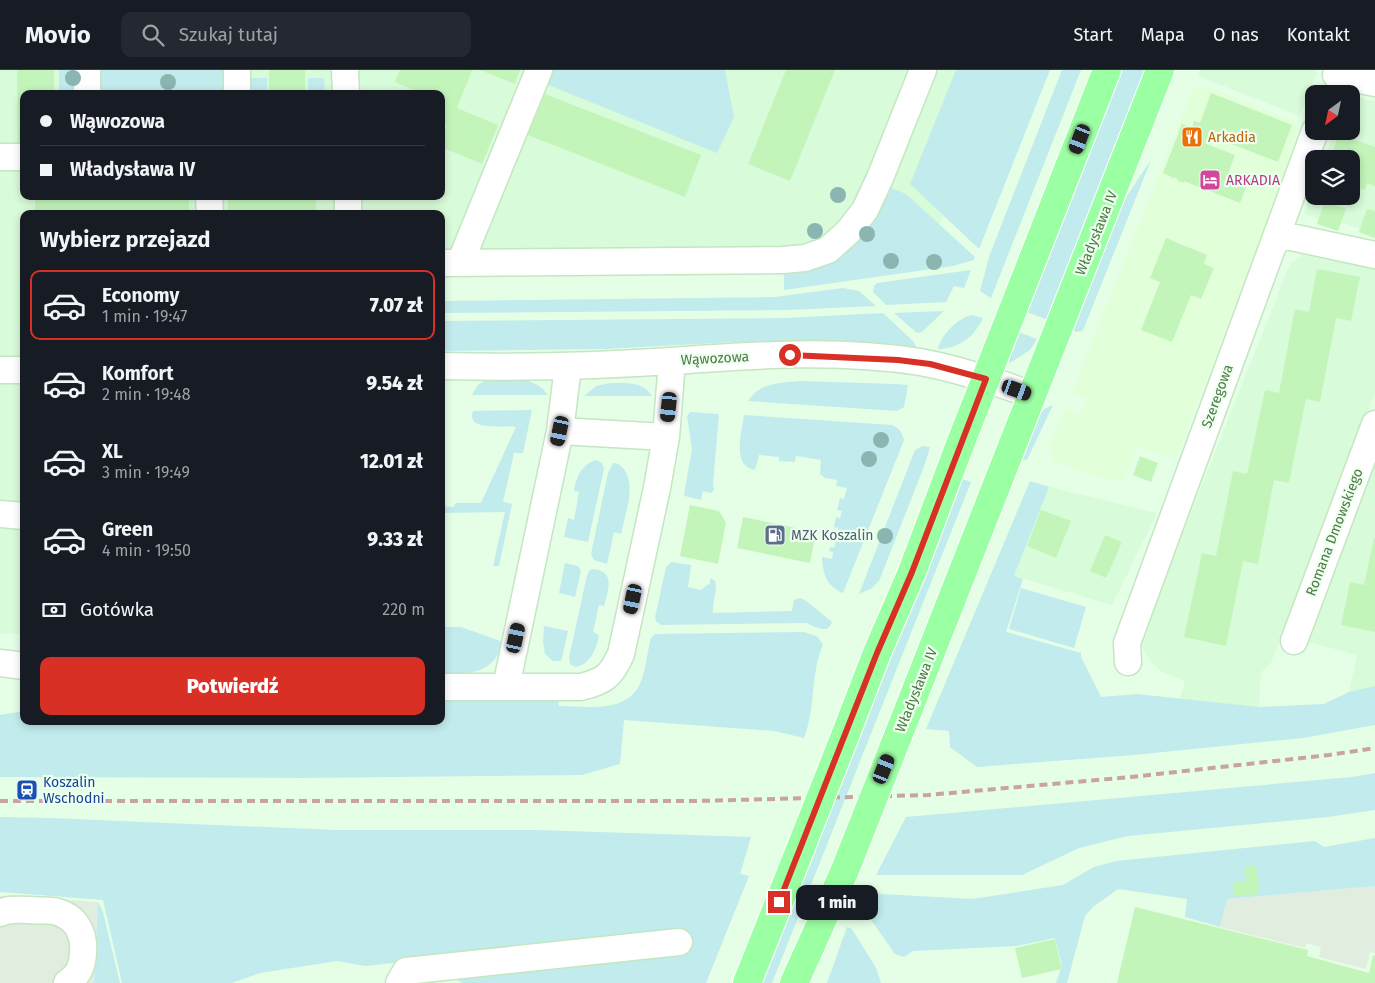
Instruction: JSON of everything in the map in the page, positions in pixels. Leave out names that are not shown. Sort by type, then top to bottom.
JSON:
[{"type":"main road","points":[[747,983],[877,653],[912,572],[1107,70]]},
{"type":"main road","name":"Władysława IV","points":[[794,983],[845,870],[1160,70]]},
{"type":"street","points":[[87,70],[87,90]]},
{"type":"street","points":[[237,70],[237,90]]},
{"type":"street","points":[[345,70],[346,90]]},
{"type":"street","points":[[539,70],[451,263],[783,260],[805,258],[828,250],[848,232],[865,210],[880,178],[923,70]]},
{"type":"street","points":[[1334,80],[1375,83]]},
{"type":"street","name":"Szeregowa","points":[[1128,662],[1127,643],[1312,140]]},
{"type":"street","points":[[0,157],[20,157]]},
{"type":"street","points":[[1278,234],[1375,255]]},
{"type":"street","name":"Wąwozowa","points":[[445,366],[568,366],[744,356],[882,358],[930,364],[986,379]]},
{"type":"street","points":[[445,687],[581,687],[597,683],[607,677],[614,669],[621,654],[657,488],[666,437],[672,361]]},
{"type":"street","points":[[506,687],[560,431],[568,366]]},
{"type":"street","points":[[0,370],[20,370]]},
{"type":"street","points":[[986,379],[1032,395]]},
{"type":"street","name":"Romana Dmowskiego","points":[[1294,641],[1375,424]]},
{"type":"street","points":[[560,431],[666,437]]},
{"type":"street","points":[[0,514],[20,516]]},
{"type":"street","points":[[0,663],[20,666]]},
{"type":"street","points":[[0,913],[7,910],[54,911],[68,917],[78,926],[85,940],[83,963],[77,975],[67,983]]},
{"type":"street","points":[[399,983],[406,971],[679,942]]},
{"type":"shaded area","points":[[0,70],[1001,70],[932,243],[445,261],[445,210],[20,210],[20,634],[0,634]]},
{"type":"shaded area","points":[[59,70],[80,70],[82,90],[59,90]]},
{"type":"shaded area","points":[[94,70],[229,70],[229,90],[94,90]]},
{"type":"shaded area","points":[[551,70],[725,70],[734,117],[717,153],[546,84]]},
{"type":"shaded area","points":[[956,70],[1050,70],[979,249],[910,184]]},
{"type":"shaded area","points":[[1062,70],[1081,70],[991,298],[980,291],[990,254]]},
{"type":"shaded area","points":[[1122,70],[1146,70],[1048,320],[1027,312]]},
{"type":"shaded area","points":[[1200,70],[1318,70],[1312,85],[1305,85],[1305,103],[1300,116],[1198,76]]},
{"type":"shaded area","points":[[247,78],[267,78],[267,90],[246,90]]},
{"type":"shaded area","points":[[308,78],[324,79],[325,90],[308,90]]},
{"type":"shaded area","points":[[1195,85],[1205,89],[1210,88],[1295,121],[1299,130],[1256,250],[1175,460],[1137,446],[1126,477],[1116,482],[1053,461],[1049,448],[1065,409],[1080,415],[1086,398],[1072,393]]},
{"type":"shaded area","points":[[1360,98],[1375,101],[1375,238],[1359,232],[1360,229],[1341,222],[1338,231],[1317,224],[1318,219],[1304,214],[1307,205],[1360,205],[1360,150],[1328,150],[1331,140],[1360,140]]},
{"type":"shaded area","points":[[1151,160],[1084,328],[1082,331],[1076,332],[1071,329],[1118,209]]},
{"type":"shaded area","points":[[889,187],[906,194],[975,257],[974,260],[953,266],[784,290],[784,270],[847,249],[861,237],[871,225],[883,204]]},
{"type":"shaded area","points":[[1303,255],[1375,269],[1375,393],[1270,665],[1261,672],[1259,707],[1180,699],[1185,681],[1162,672],[1150,661],[1142,647],[1143,633],[1290,264]]},
{"type":"shaded area","points":[[971,270],[964,288],[954,286],[946,302],[886,305],[873,292],[874,286],[877,283]]},
{"type":"shaded area","points":[[843,288],[859,291],[876,306],[787,310],[445,313],[445,301],[775,297]]},
{"type":"shaded area","points":[[944,311],[922,332],[917,333],[894,313]]},
{"type":"shaded area","points":[[883,313],[914,342],[917,349],[833,342],[734,342],[606,349],[445,351],[445,321],[786,318]]},
{"type":"shaded area","points":[[971,315],[983,318],[971,336],[960,344],[938,349],[942,338],[950,328],[960,320]]},
{"type":"shaded area","points":[[1019,332],[1037,339],[1030,350],[1010,363],[1007,360]]},
{"type":"shaded area","points":[[486,379],[528,381],[542,388],[548,395],[472,395],[477,386]]},
{"type":"shaded area","points":[[800,381],[908,385],[904,407],[897,411],[748,401],[765,387],[778,383]]},
{"type":"shaded area","points":[[610,383],[639,385],[652,396],[584,396],[596,386]]},
{"type":"shaded area","points":[[1053,405],[1027,460],[1020,460],[1035,420],[1046,408]]},
{"type":"shaded area","points":[[532,410],[523,453],[514,453],[503,502],[512,504],[499,566],[493,566],[505,512],[445,513],[445,506],[453,507],[456,503],[481,503],[516,427],[480,425],[472,418],[473,411]]},
{"type":"shaded area","points":[[690,412],[719,414],[714,490],[711,493],[703,491],[701,500],[685,496],[684,494],[692,449],[687,416]]},
{"type":"shaded area","points":[[744,415],[892,425],[901,433],[904,440],[843,593],[833,587],[826,579],[822,557],[832,559],[833,552],[829,551],[830,547],[834,548],[836,541],[831,540],[833,534],[837,535],[838,528],[834,527],[836,517],[840,518],[842,511],[837,510],[840,498],[844,499],[847,488],[836,486],[837,480],[825,478],[820,474],[821,460],[796,456],[795,462],[779,461],[779,457],[759,455],[755,470],[748,467],[740,455],[740,439]]},
{"type":"shaded area","points":[[923,446],[930,447],[925,464],[879,581],[872,588],[859,594],[915,450]]},
{"type":"shaded area","points":[[1375,457],[1375,686],[1349,692],[1357,655],[1308,642],[1305,636]]},
{"type":"shaded area","points":[[596,460],[602,463],[604,469],[588,542],[564,537],[568,518],[574,520],[579,492],[574,491],[578,476],[583,468]]},
{"type":"shaded area","points":[[613,463],[623,468],[627,475],[630,491],[621,534],[614,532],[607,564],[594,560],[591,554],[608,473]]},
{"type":"shaded area","points":[[960,478],[971,482],[772,983],[761,983]]},
{"type":"shaded area","points":[[1030,481],[1049,487],[1014,576],[1023,579],[1006,632],[1081,653],[1081,657],[1101,697],[1137,694],[1259,707],[1324,704],[1349,692],[1375,686],[1375,725],[1303,738],[1134,755],[977,767],[950,747],[949,731],[926,729]]},
{"type":"shaded area","points":[[1049,487],[1157,513],[1112,605],[1014,576]]},
{"type":"shaded area","points":[[671,562],[691,565],[688,587],[701,590],[710,583],[710,578],[715,581],[713,613],[792,611],[794,600],[800,598],[832,622],[825,629],[806,623],[661,625],[656,621],[655,617],[666,567]]},
{"type":"shaded area","points":[[565,563],[578,566],[581,571],[575,597],[559,593]]},
{"type":"shaded area","points":[[593,569],[605,574],[609,583],[604,606],[599,605],[593,632],[599,635],[597,645],[589,660],[575,667],[570,664],[569,658],[587,575]]},
{"type":"shaded area","points":[[1021,588],[1086,607],[1074,648],[1009,629]]},
{"type":"shaded area","points":[[544,626],[568,631],[560,661],[553,661],[545,654],[543,642]]},
{"type":"shaded area","points":[[445,627],[461,627],[503,642],[494,661],[479,670],[445,675]]},
{"type":"shaded area","points":[[804,632],[818,637],[823,645],[816,668],[808,727],[804,738],[774,731],[624,720],[620,764],[582,775],[305,778],[0,777],[0,715],[20,712],[20,725],[445,725],[445,699],[558,699],[559,706],[604,706],[625,700],[634,694],[642,679],[651,638],[655,634]]},
{"type":"shaded area","points":[[1375,773],[1375,810],[1328,817],[1128,836],[1079,848],[1022,875],[876,875],[906,817],[1352,777]]},
{"type":"shaded area","points":[[0,817],[336,830],[537,830],[751,837],[740,874],[749,876],[706,983],[463,983],[454,979],[683,932],[365,966],[337,961],[260,973],[232,983],[122,983],[103,900],[0,892]]},
{"type":"shaded area","points":[[1375,838],[1375,886],[1227,899],[1220,927],[1185,917],[1187,899],[1118,889],[1093,907],[1085,916],[1067,983],[1056,983],[1062,965],[1055,938],[1017,946],[913,951],[904,957],[895,954],[857,900],[861,889],[881,894],[972,899],[1063,885],[1094,867],[1116,861],[1315,841],[1324,847]]},
{"type":"shaded area","points":[[1375,886],[1375,953],[1370,952],[1366,969],[1319,957],[1321,947],[1306,943],[1305,948],[1220,927],[1227,899]]},
{"type":"shaded area","points":[[0,896],[98,902],[94,983],[0,983]]},
{"type":"shaded area","points":[[98,902],[103,912],[120,983],[94,983]]},
{"type":"shaded area","points":[[847,927],[852,929],[876,968],[881,983],[827,983]]},
{"type":"building","points":[[17,70],[54,70],[54,90],[20,90],[20,146],[18,146]]},
{"type":"building","points":[[269,70],[305,70],[305,90],[269,90]]},
{"type":"building","points":[[400,70],[472,70],[457,108],[498,125],[482,164],[445,149],[445,131],[447,126],[445,125],[445,90],[414,90],[395,82]]},
{"type":"building","points":[[480,70],[520,70],[515,84]]},
{"type":"building","points":[[786,70],[835,70],[790,181],[748,164]]},
{"type":"building","points":[[1211,93],[1292,125],[1278,162],[1216,138],[1218,134],[1214,132],[1209,145],[1235,155],[1228,174],[1248,182],[1240,203],[1184,181],[1184,183],[1177,181],[1178,179],[1173,177],[1173,179],[1163,173],[1182,124],[1192,128],[1194,121],[1200,123]]},
{"type":"building","points":[[545,94],[701,155],[685,197],[528,135]]},
{"type":"building","points":[[1337,140],[1356,140],[1375,147],[1375,186],[1367,183],[1365,190],[1360,188],[1360,150],[1333,150]]},
{"type":"building","points":[[35,200],[189,200],[189,210],[35,210]]},
{"type":"building","points":[[228,200],[316,200],[316,210],[228,210]]},
{"type":"building","points":[[1324,205],[1336,205],[1346,209],[1338,231],[1317,224]]},
{"type":"building","points":[[1367,209],[1375,211],[1375,238],[1359,232]]},
{"type":"building","points":[[1166,238],[1207,255],[1204,264],[1214,268],[1201,299],[1191,295],[1172,342],[1141,330],[1160,282],[1150,278]]},
{"type":"building","points":[[1317,269],[1360,277],[1351,321],[1336,318],[1320,402],[1306,399],[1289,483],[1274,480],[1258,564],[1243,561],[1226,646],[1184,637],[1202,553],[1216,556],[1233,471],[1247,474],[1265,390],[1279,393],[1295,309],[1309,312]]},
{"type":"building","points":[[1140,456],[1158,463],[1151,482],[1133,475]]},
{"type":"building","points":[[690,505],[719,511],[726,522],[718,564],[680,556]]},
{"type":"building","points":[[1041,510],[1071,521],[1056,558],[1027,546]]},
{"type":"building","points":[[743,517],[816,532],[810,563],[737,548]]},
{"type":"building","points":[[1105,535],[1122,542],[1106,578],[1090,571]]},
{"type":"building","points":[[1374,538],[1375,632],[1341,625],[1350,582],[1364,585]]},
{"type":"building","points":[[1256,865],[1260,894],[1234,896],[1233,882],[1246,881],[1244,867]]},
{"type":"building","points":[[1135,907],[1308,950],[1307,956],[1369,973],[1373,955],[1375,956],[1375,983],[1117,983]]},
{"type":"building","points":[[1055,939],[1062,969],[1022,978],[1015,948]]},
{"type":"railway","points":[[0,801],[696,801],[928,795],[1131,777],[1329,755],[1375,748]]},
{"type":"place","name":"Arkadia","points":[[1192,137]]},
{"type":"place","name":"ARKADIA","points":[[1210,180]]},
{"type":"place","name":"MZK Koszalin","points":[[775,535]]},
{"type":"place","name":"Koszalin Wschodni","points":[[27,790]]},
{"type":"route","points":[[779,902],[877,653],[912,572],[986,379],[930,364],[882,358],[790,355]]}]
